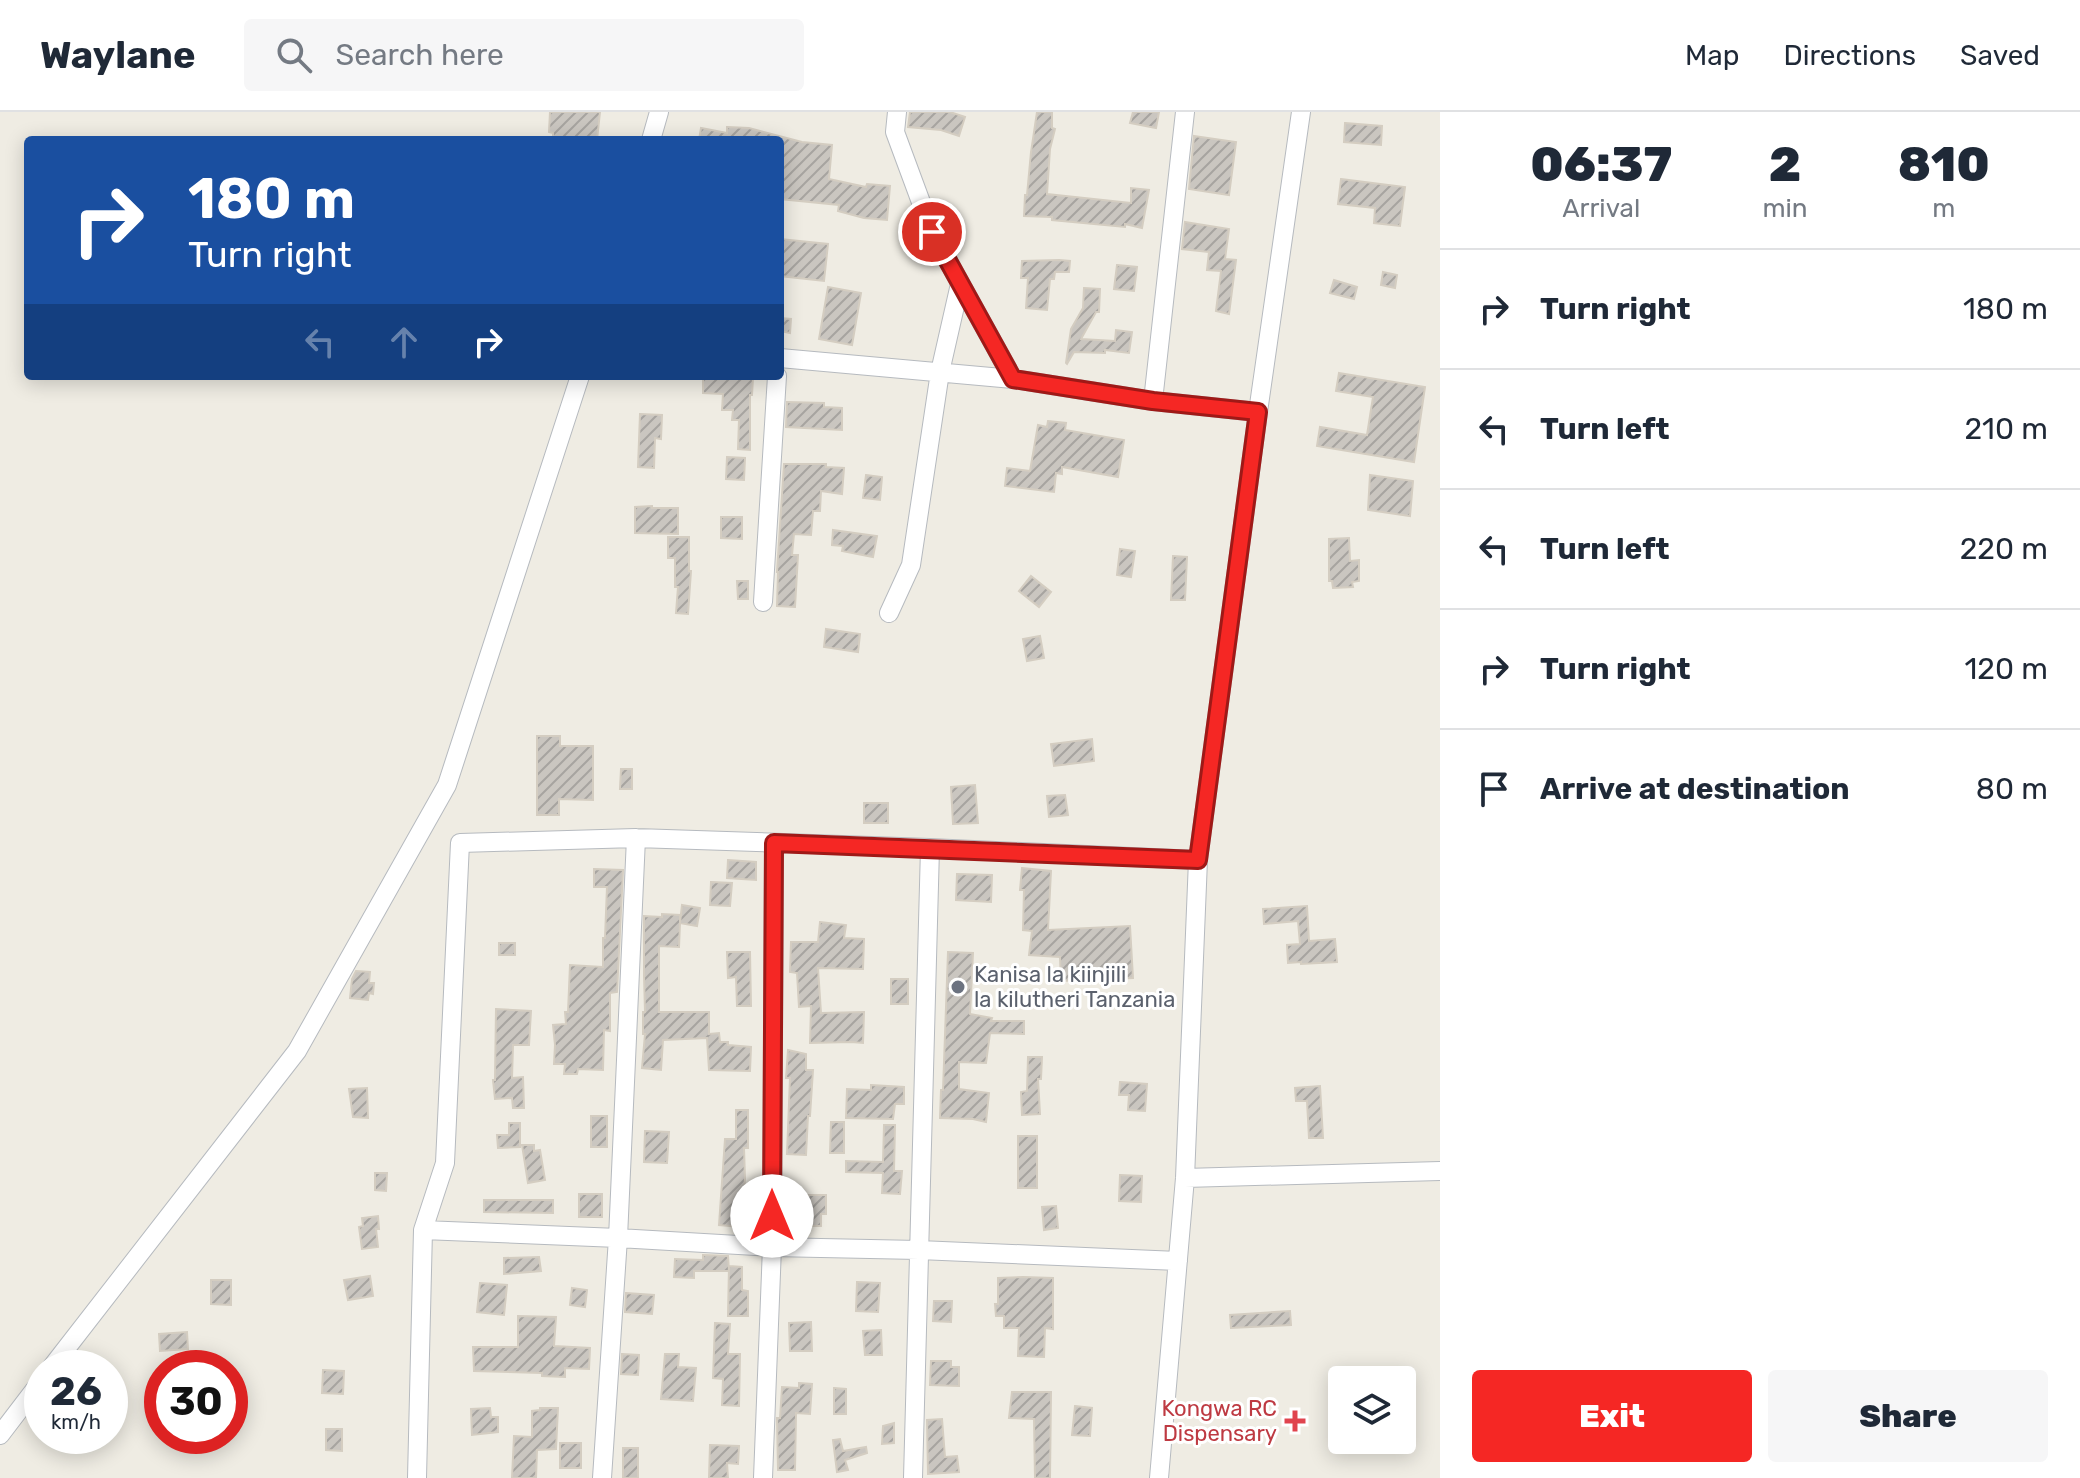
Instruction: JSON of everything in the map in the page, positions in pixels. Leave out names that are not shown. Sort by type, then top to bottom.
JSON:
[{"type":"street","points":[[652,136],[659,112]]},
{"type":"street","points":[[897,112],[895,132],[932,232],[1013,379]]},
{"type":"street","points":[[1153,401],[1185,112]]},
{"type":"street","points":[[1159,1478],[1185,1178],[1198,860],[1301,112]]},
{"type":"street","points":[[889,613],[911,565],[940,372],[960,284]]},
{"type":"street","points":[[784,358],[1013,379],[1153,401],[1258,412]]},
{"type":"street","points":[[65,1350],[297,1051],[447,785],[579,380]]},
{"type":"street","points":[[763,602],[777,380]]},
{"type":"street","points":[[417,1478],[423,1230],[445,1163],[460,843],[636,838],[1198,860]]},
{"type":"street","points":[[602,1478],[618,1238],[636,838]]},
{"type":"street","points":[[763,1478],[772,1247],[774,843]]},
{"type":"street","points":[[913,1478],[930,848]]},
{"type":"street","points":[[1185,1178],[1440,1171]]},
{"type":"street","points":[[423,1230],[772,1247],[1178,1261]]},
{"type":"street","points":[[0,1435],[24,1404]]},
{"type":"building","points":[[550,112],[600,112],[597,136],[553,136],[549,132]]},
{"type":"building","points":[[910,112],[950,112],[965,117],[959,136],[941,130],[908,127]]},
{"type":"building","points":[[1037,112],[1052,112],[1052,128],[1055,129],[1050,149],[1047,194],[1131,203],[1131,188],[1149,190],[1142,228],[1024,216]]},
{"type":"building","points":[[1133,112],[1159,112],[1156,128],[1130,123]]},
{"type":"building","points":[[1345,123],[1382,126],[1381,145],[1344,142]]},
{"type":"building","points":[[727,127],[749,128],[779,136],[700,136],[701,128],[727,133]]},
{"type":"building","points":[[1194,136],[1236,142],[1229,195],[1189,189]]},
{"type":"building","points":[[784,137],[832,145],[829,179],[866,187],[867,184],[890,186],[887,220],[838,211],[839,205],[784,199]]},
{"type":"building","points":[[1341,179],[1405,187],[1400,226],[1374,223],[1375,208],[1338,204]]},
{"type":"building","points":[[1185,222],[1229,229],[1225,259],[1236,260],[1229,314],[1216,311],[1221,271],[1207,270],[1209,252],[1182,249]]},
{"type":"building","points":[[784,239],[828,244],[824,281],[784,276]]},
{"type":"building","points":[[1022,261],[1070,261],[1069,272],[1055,272],[1054,279],[1050,279],[1047,310],[1026,308],[1028,278],[1021,278]]},
{"type":"building","points":[[1117,265],[1137,267],[1134,291],[1114,289]]},
{"type":"building","points":[[1383,272],[1397,275],[1395,288],[1381,285]]},
{"type":"building","points":[[1334,280],[1357,287],[1354,299],[1330,293]]},
{"type":"building","points":[[828,287],[861,293],[852,345],[819,339]]},
{"type":"building","points":[[1084,288],[1100,289],[1099,312],[1096,312],[1081,339],[1115,341],[1116,330],[1132,332],[1129,353],[1105,350],[1105,353],[1074,352],[1066,363],[1071,329],[1083,308]]},
{"type":"building","points":[[784,318],[791,319],[790,333],[784,332]]},
{"type":"building","points":[[1339,373],[1425,387],[1414,462],[1317,446],[1320,427],[1367,435],[1373,397],[1336,391]]},
{"type":"building","points":[[703,380],[753,380],[750,450],[738,449],[739,420],[732,420],[733,410],[722,410],[723,394],[703,393]]},
{"type":"building","points":[[787,402],[824,403],[824,407],[842,408],[842,430],[786,427]]},
{"type":"building","points":[[640,414],[662,415],[661,439],[655,438],[654,468],[638,467]]},
{"type":"building","points":[[1048,421],[1066,423],[1065,430],[1124,440],[1118,477],[1062,467],[1062,474],[1056,473],[1054,492],[1005,486],[1007,468],[1030,471],[1038,425],[1047,427]]},
{"type":"building","points":[[727,457],[745,458],[744,480],[726,479]]},
{"type":"building","points":[[784,464],[826,464],[826,467],[844,468],[842,494],[821,491],[820,511],[813,511],[811,535],[794,534],[792,555],[798,555],[795,607],[777,606]]},
{"type":"building","points":[[866,475],[882,477],[880,500],[863,498]]},
{"type":"building","points":[[1370,475],[1413,481],[1410,516],[1368,510]]},
{"type":"building","points":[[635,507],[678,508],[678,534],[635,533]]},
{"type":"building","points":[[721,517],[742,517],[742,539],[721,538]]},
{"type":"building","points":[[833,530],[877,536],[873,557],[842,551],[843,546],[832,545]]},
{"type":"building","points":[[668,537],[689,537],[691,571],[688,614],[676,613],[678,587],[675,587],[675,558],[668,558]]},
{"type":"building","points":[[1349,538],[1350,561],[1359,560],[1359,581],[1352,582],[1353,587],[1333,588],[1332,581],[1329,581],[1329,539]]},
{"type":"building","points":[[1120,549],[1135,551],[1131,577],[1117,575]]},
{"type":"building","points":[[1173,556],[1187,557],[1185,600],[1171,600]]},
{"type":"building","points":[[1031,576],[1051,592],[1039,607],[1019,591]]},
{"type":"building","points":[[737,581],[748,581],[748,599],[738,599]]},
{"type":"building","points":[[826,629],[860,634],[858,652],[824,647]]},
{"type":"building","points":[[1040,636],[1044,658],[1027,661],[1023,639]]},
{"type":"building","points":[[537,736],[560,736],[560,746],[593,746],[593,800],[559,799],[559,815],[537,815]]},
{"type":"building","points":[[1092,739],[1094,761],[1054,766],[1051,744]]},
{"type":"building","points":[[621,769],[632,769],[632,789],[620,789]]},
{"type":"building","points":[[975,785],[978,823],[953,824],[951,787]]},
{"type":"building","points":[[1065,795],[1068,815],[1049,817],[1047,796]]},
{"type":"building","points":[[864,803],[888,803],[888,823],[864,823]]},
{"type":"building","points":[[728,860],[756,862],[756,880],[727,878]]},
{"type":"building","points":[[1022,868],[1051,871],[1048,930],[1130,926],[1133,978],[1061,981],[1060,957],[1029,955],[1032,931],[1023,930]]},
{"type":"building","points":[[594,869],[623,870],[617,992],[610,993],[610,1031],[604,1030],[603,1070],[578,1069],[577,1074],[564,1074],[565,1064],[554,1064],[553,1025],[566,1024],[570,965],[603,967],[607,887],[594,887]]},
{"type":"building","points":[[957,874],[992,875],[991,902],[956,900]]},
{"type":"building","points":[[711,882],[732,883],[730,906],[710,905]]},
{"type":"building","points":[[682,905],[700,908],[697,926],[680,923]]},
{"type":"building","points":[[1307,906],[1309,941],[1335,939],[1337,962],[1288,963],[1287,945],[1300,944],[1298,921],[1264,924],[1263,909]]},
{"type":"building","points":[[680,915],[679,947],[659,946],[659,1012],[709,1012],[709,1034],[719,1033],[720,1042],[728,1042],[728,1045],[751,1047],[750,1071],[709,1070],[707,1038],[663,1040],[661,1070],[642,1068],[645,1034],[644,916]]},
{"type":"building","points":[[820,922],[846,925],[844,938],[864,939],[863,969],[818,968],[821,1013],[864,1012],[863,1043],[810,1043],[811,1006],[799,1007],[797,973],[790,972],[791,942],[818,942]]},
{"type":"building","points":[[499,943],[515,943],[515,955],[499,955]]},
{"type":"building","points":[[727,952],[750,952],[751,1006],[737,1006],[736,977],[728,978]]},
{"type":"building","points":[[948,952],[973,953],[970,1014],[992,1018],[991,1021],[1024,1021],[1024,1034],[990,1033],[986,1063],[959,1062],[959,1089],[989,1093],[986,1122],[940,1118]]},
{"type":"building","points":[[356,971],[370,972],[369,983],[374,983],[373,994],[369,993],[368,1000],[350,998]]},
{"type":"building","points":[[891,979],[908,979],[908,1004],[891,1004]]},
{"type":"building","points":[[496,1009],[531,1011],[529,1045],[513,1045],[512,1078],[523,1077],[524,1108],[513,1108],[512,1098],[495,1099]]},
{"type":"building","points":[[788,1050],[806,1054],[806,1070],[813,1070],[806,1155],[787,1154]]},
{"type":"building","points":[[1028,1057],[1042,1057],[1041,1079],[1038,1079],[1040,1114],[1022,1115],[1021,1092],[1027,1091]]},
{"type":"building","points":[[1120,1082],[1147,1084],[1145,1111],[1128,1110],[1129,1095],[1119,1095]]},
{"type":"building","points":[[871,1085],[904,1087],[904,1104],[895,1104],[893,1119],[846,1118],[847,1089],[871,1090]]},
{"type":"building","points":[[1320,1086],[1323,1138],[1309,1138],[1307,1101],[1296,1101],[1295,1088]]},
{"type":"building","points":[[367,1088],[368,1118],[353,1117],[349,1089]]},
{"type":"building","points":[[736,1110],[748,1110],[741,1227],[719,1225],[725,1139],[736,1139]]},
{"type":"building","points":[[591,1116],[607,1116],[607,1147],[591,1147]]},
{"type":"building","points":[[831,1122],[844,1122],[844,1153],[830,1153]]},
{"type":"building","points":[[509,1123],[520,1123],[520,1147],[498,1148],[497,1135],[509,1135]]},
{"type":"building","points":[[884,1125],[895,1125],[894,1171],[902,1171],[900,1194],[882,1193],[883,1173],[846,1172],[846,1161],[883,1162]]},
{"type":"building","points":[[645,1131],[669,1132],[667,1163],[644,1162]]},
{"type":"building","points":[[1018,1136],[1037,1136],[1037,1188],[1018,1188]]},
{"type":"building","points":[[522,1145],[534,1145],[534,1151],[540,1150],[545,1180],[528,1183]]},
{"type":"building","points":[[375,1173],[387,1173],[386,1191],[375,1190]]},
{"type":"building","points":[[1120,1175],[1142,1176],[1141,1202],[1119,1201]]},
{"type":"building","points":[[579,1194],[602,1194],[602,1217],[579,1217]]},
{"type":"building","points":[[826,1195],[826,1214],[821,1214],[821,1226],[803,1226],[800,1197]]},
{"type":"building","points":[[484,1200],[553,1200],[553,1213],[484,1212]]},
{"type":"building","points":[[1056,1206],[1058,1228],[1044,1230],[1042,1207]]},
{"type":"building","points":[[378,1216],[378,1247],[362,1249],[359,1227],[363,1226],[362,1218]]},
{"type":"building","points":[[703,1255],[728,1256],[729,1271],[694,1271],[694,1278],[674,1277],[675,1259],[703,1260]]},
{"type":"building","points":[[539,1257],[541,1271],[504,1274],[504,1258]]},
{"type":"building","points":[[729,1266],[742,1267],[742,1290],[748,1291],[748,1316],[728,1316]]},
{"type":"building","points":[[370,1276],[373,1296],[348,1300],[344,1280]]},
{"type":"building","points":[[998,1278],[1053,1278],[1053,1329],[1045,1328],[1044,1357],[1018,1356],[1019,1328],[1004,1328],[1004,1316],[996,1316]]},
{"type":"building","points":[[211,1280],[231,1280],[231,1305],[211,1304]]},
{"type":"building","points":[[857,1282],[880,1283],[878,1312],[856,1311]]},
{"type":"building","points":[[480,1283],[507,1285],[504,1315],[477,1312]]},
{"type":"building","points":[[572,1288],[587,1290],[585,1307],[570,1305]]},
{"type":"building","points":[[626,1293],[654,1295],[652,1314],[625,1312]]},
{"type":"building","points":[[934,1301],[952,1301],[951,1322],[933,1321]]},
{"type":"building","points":[[1290,1311],[1291,1325],[1231,1328],[1230,1315]]},
{"type":"building","points":[[518,1316],[556,1317],[554,1346],[590,1348],[589,1369],[565,1368],[565,1377],[542,1376],[542,1373],[474,1371],[473,1347],[518,1347]]},
{"type":"building","points":[[811,1322],[812,1351],[790,1351],[789,1323]]},
{"type":"building","points":[[715,1323],[730,1324],[728,1354],[740,1354],[739,1406],[722,1405],[723,1379],[713,1378]]},
{"type":"building","points":[[881,1330],[882,1355],[865,1355],[863,1331]]},
{"type":"building","points":[[187,1332],[188,1349],[160,1350],[159,1334]]},
{"type":"building","points":[[622,1354],[639,1355],[638,1375],[621,1374]]},
{"type":"building","points":[[665,1354],[679,1354],[678,1367],[696,1368],[693,1401],[661,1399]]},
{"type":"building","points":[[931,1361],[951,1361],[951,1367],[959,1367],[959,1386],[930,1385]]},
{"type":"building","points":[[323,1370],[344,1371],[343,1394],[322,1393]]},
{"type":"building","points":[[799,1383],[812,1384],[810,1414],[796,1413],[795,1470],[778,1470],[777,1418],[780,1418],[782,1387],[799,1388]]},
{"type":"building","points":[[834,1388],[846,1389],[846,1414],[834,1414]]},
{"type":"building","points":[[1012,1392],[1051,1392],[1050,1478],[1035,1478],[1034,1419],[1009,1418]]},
{"type":"building","points":[[1075,1406],[1092,1408],[1090,1436],[1072,1435]]},
{"type":"building","points":[[490,1408],[491,1417],[498,1417],[498,1432],[472,1435],[471,1409]]},
{"type":"building","points":[[558,1408],[556,1449],[537,1450],[536,1478],[512,1478],[514,1436],[532,1437],[532,1411]]},
{"type":"building","points":[[942,1419],[945,1457],[957,1456],[959,1472],[928,1474],[927,1420]]},
{"type":"building","points":[[894,1423],[894,1443],[882,1444],[883,1426]]},
{"type":"building","points":[[326,1429],[342,1429],[342,1451],[326,1450]]},
{"type":"building","points":[[840,1439],[843,1451],[866,1447],[867,1453],[845,1460],[848,1470],[837,1472],[833,1440]]},
{"type":"building","points":[[560,1443],[581,1443],[581,1468],[560,1468]]},
{"type":"building","points":[[710,1445],[739,1446],[738,1464],[727,1463],[728,1478],[709,1478]]},
{"type":"building","points":[[623,1448],[638,1448],[638,1478],[623,1478]]},
{"type":"place","name":"Kanisa la kiinjili la kilutheri Tanzania","points":[[958,987]]},
{"type":"place","name":"Kongwa RC Dispensary","points":[[1295,1421]]},
{"type":"route","points":[[772,1216],[774,843],[1198,860],[1258,412],[1153,401],[1013,379],[932,232]]}]
